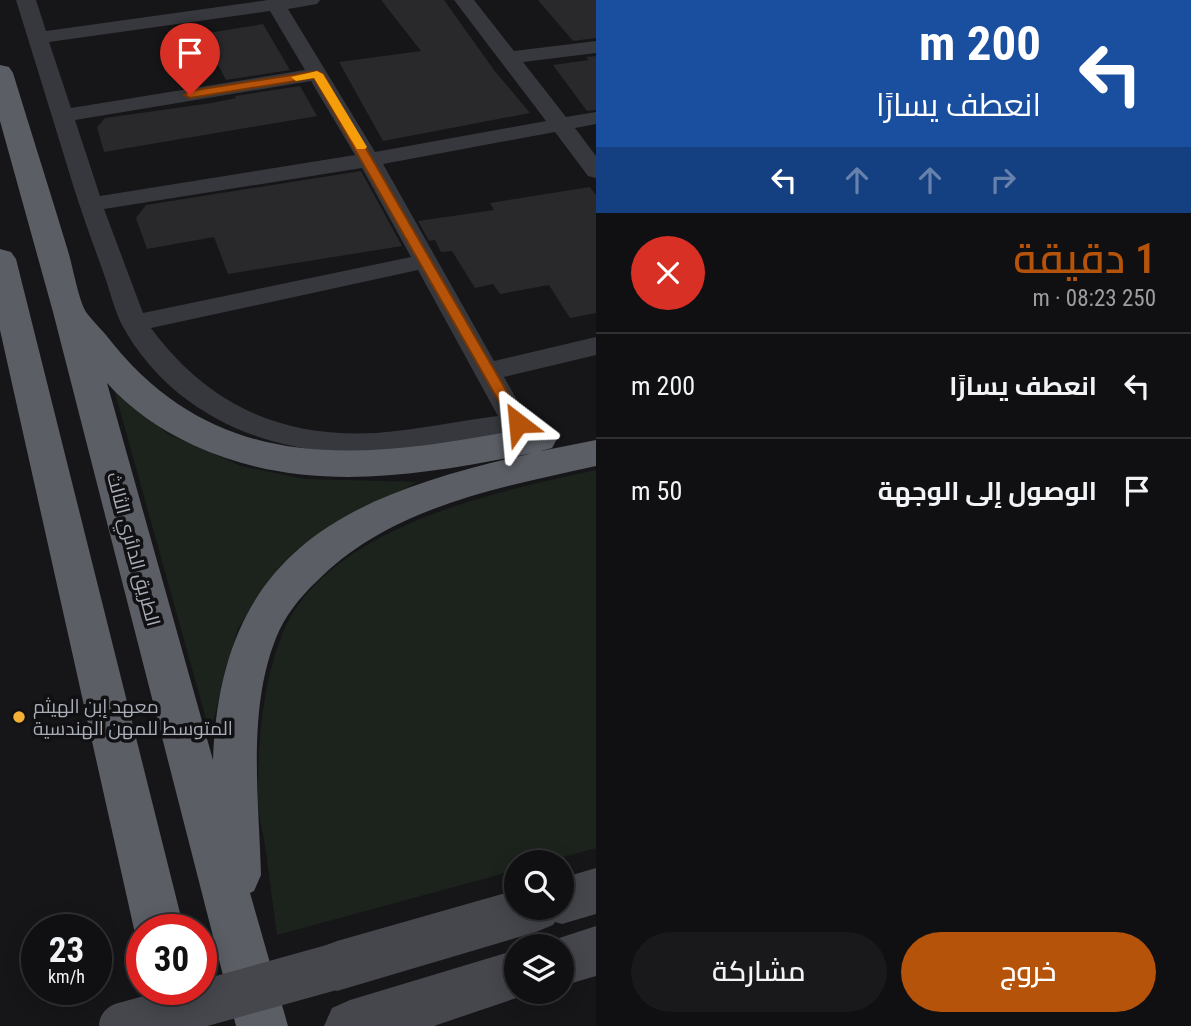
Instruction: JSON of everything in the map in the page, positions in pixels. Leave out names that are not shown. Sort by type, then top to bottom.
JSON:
[{"type":"highway","name":"الطريق الدائري الثالث","points":[[0,73],[70,312],[262,1026]]},
{"type":"highway","points":[[0,259],[155,914]]},
{"type":"highway","points":[[70,312],[134,390],[170,417],[218,442],[283,461],[353,467],[426,459],[522,432],[596,427]]},
{"type":"highway","points":[[237,930],[236,762],[241,691],[259,629],[290,582],[326,547],[381,514],[441,490],[501,473],[596,453]]},
{"type":"highway","points":[[176,1005],[181,1026]]},
{"type":"main road","points":[[574,897],[596,891]]},
{"type":"main road","points":[[122,1026],[504,918]]},
{"type":"main road","points":[[574,957],[596,951]]},
{"type":"main road","points":[[354,1025],[504,979]]},
{"type":"street","points":[[26,0],[91,204],[134,323],[154,354],[187,388],[219,411],[274,432],[316,440],[376,443],[522,432],[369,160],[276,5]]},
{"type":"street","points":[[36,38],[218,6],[276,5],[310,0]]},
{"type":"street","points":[[464,0],[596,171]]},
{"type":"street","points":[[509,58],[596,47]]},
{"type":"street","points":[[62,116],[317,74]]},
{"type":"street","points":[[91,204],[369,160],[596,118]]},
{"type":"street","points":[[134,323],[426,261]]},
{"type":"street","points":[[489,372],[596,346]]},
{"type":"shaded area","points":[[114,389],[168,434],[241,466],[305,479],[417,482],[342,523],[276,574],[238,628],[210,733]]},
{"type":"shaded area","points":[[596,470],[596,848],[574,854],[574,850],[504,850],[504,873],[277,935],[259,809],[258,777],[266,694],[282,635],[304,598],[335,567],[374,541],[417,520],[510,490]]},
{"type":"building","points":[[381,0],[444,0],[494,70],[530,113],[383,141],[339,62],[421,51]]},
{"type":"building","points":[[538,0],[596,0],[596,38],[573,41]]},
{"type":"building","points":[[263,24],[290,70],[226,80],[202,34]]},
{"type":"building","points":[[596,56],[596,110],[587,111],[553,65],[589,60],[586,57]]},
{"type":"building","points":[[300,86],[317,116],[104,152],[97,127],[105,118],[212,103],[236,98],[235,96]]},
{"type":"building","points":[[361,171],[402,246],[228,274],[214,237],[147,249],[136,218],[146,205]]},
{"type":"building","points":[[590,187],[596,195],[596,313],[570,318],[549,285],[500,294],[493,284],[475,288],[452,251],[441,252],[435,240],[429,241],[418,221],[494,210],[490,203]]},
{"type":"slow traffic","points":[[296,77],[317,74],[361,147]]},
{"type":"place","name":"معهد إبن الهيثم المتوسط للمهن الهندسية","points":[[19,717]]},
{"type":"route","points":[[190,95],[317,74],[369,160],[518,423]]}]
